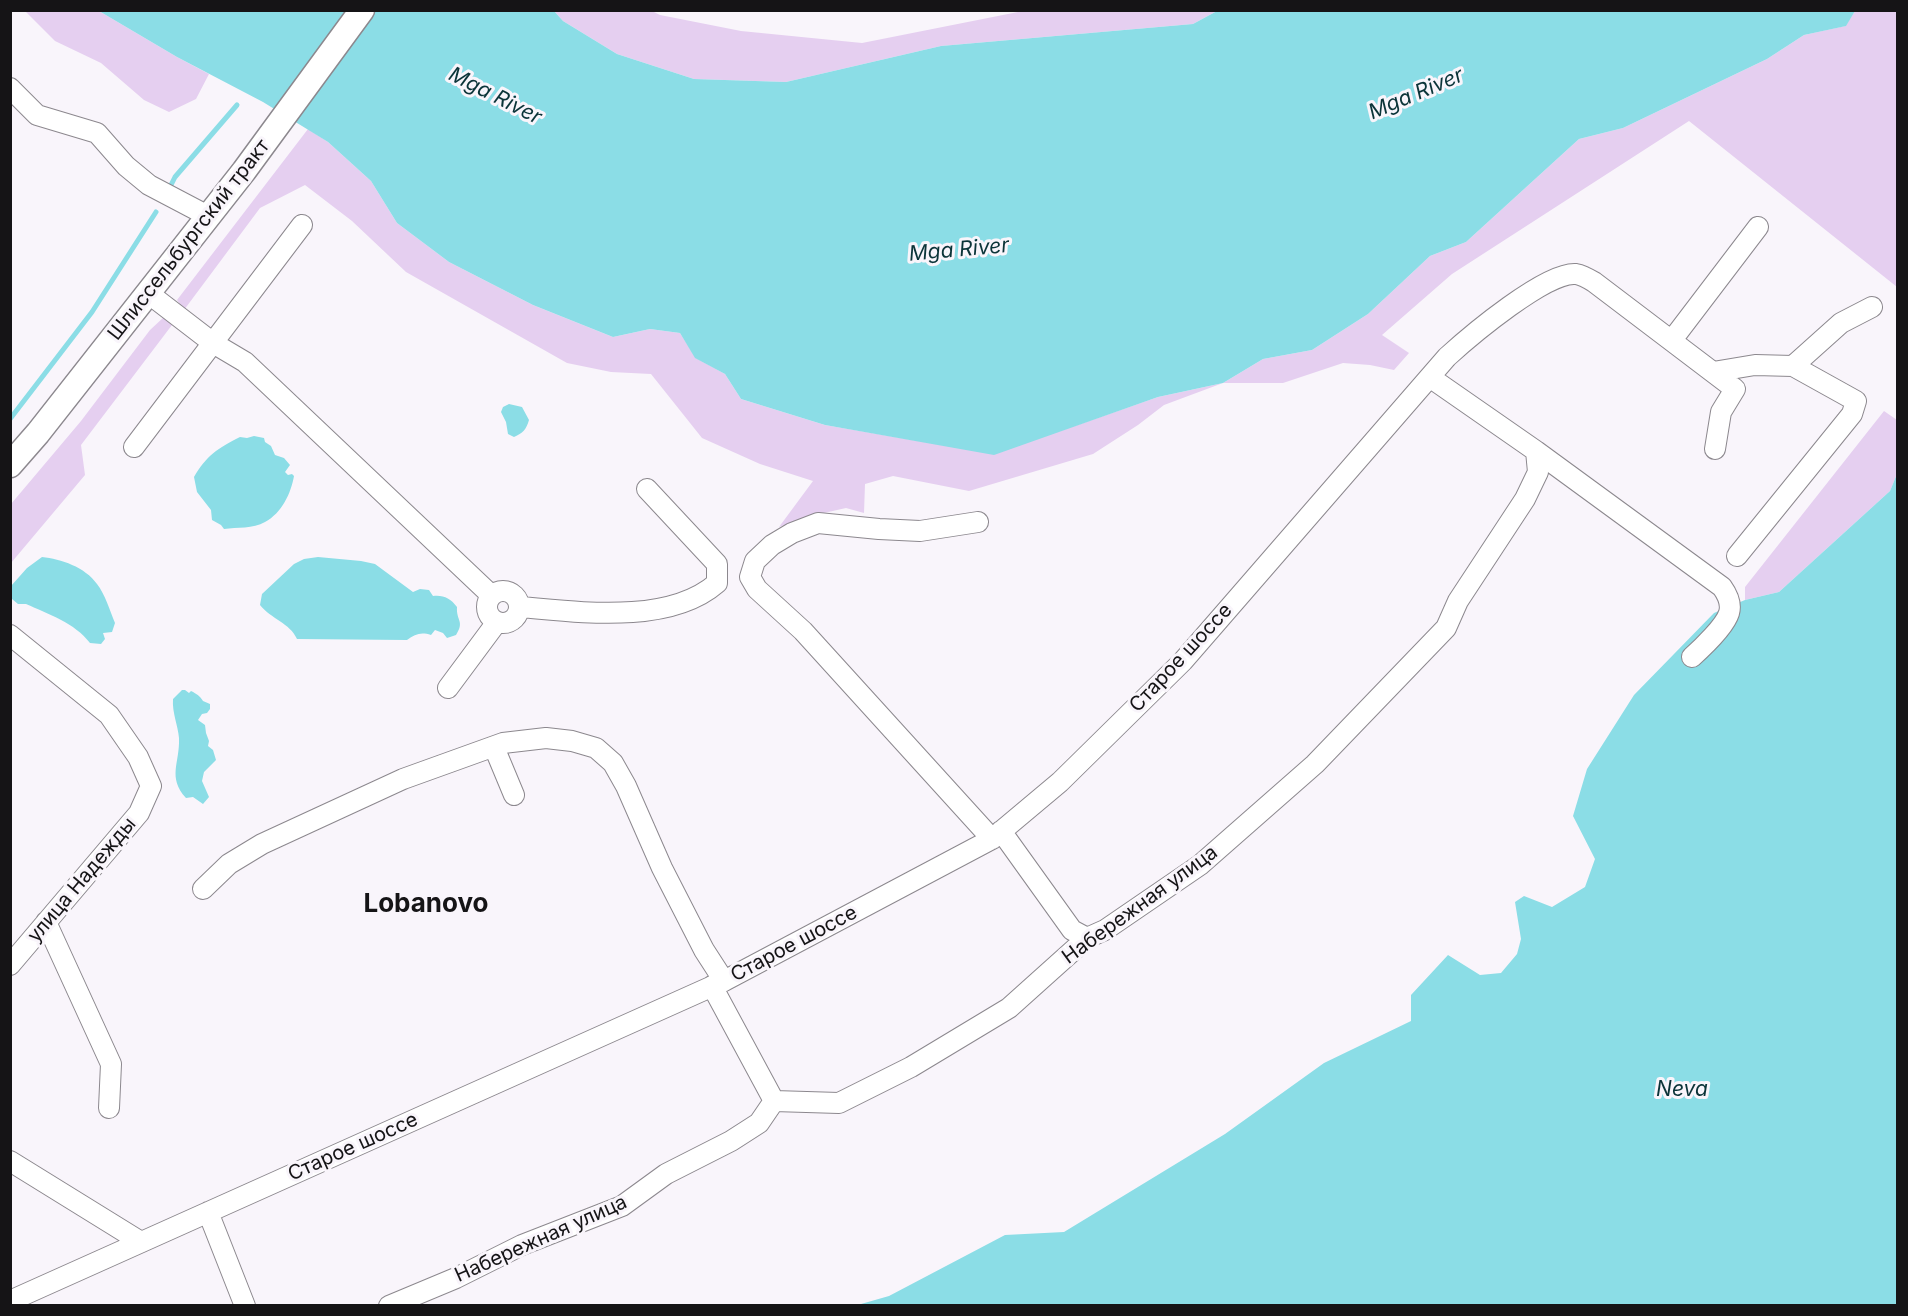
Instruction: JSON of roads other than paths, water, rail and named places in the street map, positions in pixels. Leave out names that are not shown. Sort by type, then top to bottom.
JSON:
[{"type":"main road","name":"Шлиссельбургский тракт","points":[[11,464],[244,171],[362,10]]},
{"type":"street","points":[[10,88],[37,115],[98,133],[126,166],[149,185],[208,216]]},
{"type":"street","points":[[134,447],[302,225]]},
{"type":"street","points":[[1715,449],[1721,412],[1735,389],[1672,340],[1758,227]]},
{"type":"street","name":"Старое шоссе","points":[[10,1301],[718,984],[997,835],[1060,782],[1183,661],[1447,357],[1468,337],[1540,286],[1556,278],[1576,274],[1594,282],[1672,340]]},
{"type":"street","points":[[148,293],[213,343],[245,362],[491,595]]},
{"type":"street","points":[[1793,366],[1841,323],[1872,307]]},
{"type":"street","points":[[1713,372],[1755,365],[1793,366],[1856,401],[1852,414],[1737,556]]},
{"type":"street","points":[[1431,378],[1536,451],[1722,587],[1729,597],[1729,614],[1711,638],[1692,657]]},
{"type":"street","name":"Набережная улица","points":[[389,1305],[456,1278],[522,1245],[622,1206],[666,1174],[731,1141],[759,1123],[774,1101],[839,1103],[911,1067],[1009,1008],[1087,938],[1105,930],[1209,858],[1315,764],[1446,628],[1458,601],[1529,490],[1538,472],[1536,451]]},
{"type":"street","points":[[520,607],[582,612],[628,612],[669,607],[705,593],[717,582],[717,564],[647,489]]},
{"type":"street","points":[[978,522],[920,531],[879,530],[818,523],[792,532],[772,545],[755,561],[750,577],[757,589],[803,631],[997,835],[1072,930],[1087,938]]},
{"type":"street","points":[[509,591],[515,595],[520,607],[515,618],[510,622],[497,622],[488,614],[487,608],[491,595],[496,592],[509,591]]},
{"type":"street","points":[[448,688],[497,622]]},
{"type":"street","name":"улица Надежды","points":[[10,635],[109,715],[138,757],[151,786],[139,813],[10,965]]},
{"type":"street","points":[[203,889],[229,864],[262,844],[403,779],[503,743],[546,738],[572,741],[596,748],[613,764],[626,786],[667,878],[704,950],[774,1101]]},
{"type":"street","points":[[494,747],[514,795]]},
{"type":"street","points":[[46,922],[111,1064],[109,1108]]},
{"type":"street","points":[[10,1161],[141,1242]]},
{"type":"street","points":[[208,1212],[245,1305]]},
{"type":"water","name":"Mga River","points":[[99,11],[554,11],[563,21],[617,54],[694,79],[786,82],[941,46],[1193,24],[1217,11],[1855,11],[1846,26],[1804,35],[1767,59],[1623,128],[1579,139],[1466,242],[1430,256],[1368,314],[1312,350],[1263,359],[1223,383],[1158,397],[994,455],[825,425],[741,399],[725,374],[695,358],[680,333],[650,329],[613,337],[533,305],[449,262],[397,223],[371,181],[328,142],[263,102],[177,57]]},
{"type":"water","points":[[509,404],[522,407],[529,420],[524,431],[514,437],[508,434],[501,412],[503,407]]},
{"type":"water","points":[[240,437],[264,438],[275,455],[284,458],[290,465],[285,472],[294,476],[291,489],[281,508],[265,522],[250,527],[224,529],[212,520],[211,510],[197,492],[194,477],[203,463],[219,449]]},
{"type":"water","name":"Neva","points":[[1897,474],[1897,1305],[854,1306],[889,1296],[1005,1235],[1064,1232],[1225,1134],[1324,1063],[1411,1021],[1411,995],[1448,955],[1480,975],[1501,973],[1517,954],[1521,939],[1515,902],[1524,896],[1552,907],[1585,887],[1595,859],[1573,816],[1587,769],[1634,695],[1714,613],[1745,600],[1779,592],[1890,491]]},
{"type":"water","points":[[42,557],[65,562],[79,569],[92,578],[100,588],[115,623],[112,632],[103,633],[105,639],[101,644],[90,643],[77,630],[61,620],[26,604],[18,604],[12,599],[11,586],[27,568]]},
{"type":"water","points":[[318,557],[375,564],[413,592],[420,589],[429,590],[433,596],[452,601],[457,607],[459,630],[456,635],[447,638],[443,633],[435,630],[431,635],[418,634],[407,640],[297,639],[290,629],[260,605],[262,594],[294,564],[304,559]]},
{"type":"water","points":[[182,690],[189,693],[191,691],[210,704],[207,713],[202,714],[198,720],[205,725],[208,746],[213,750],[216,760],[204,772],[202,781],[209,797],[203,804],[193,797],[186,798],[177,783],[179,738],[173,699]]},
{"type":"waterway","points":[[170,187],[175,177],[237,105]]},
{"type":"waterway","points":[[10,419],[92,312],[156,212]]},
{"type":"district","name":"Lobanovo","points":[[426,904]]}]
